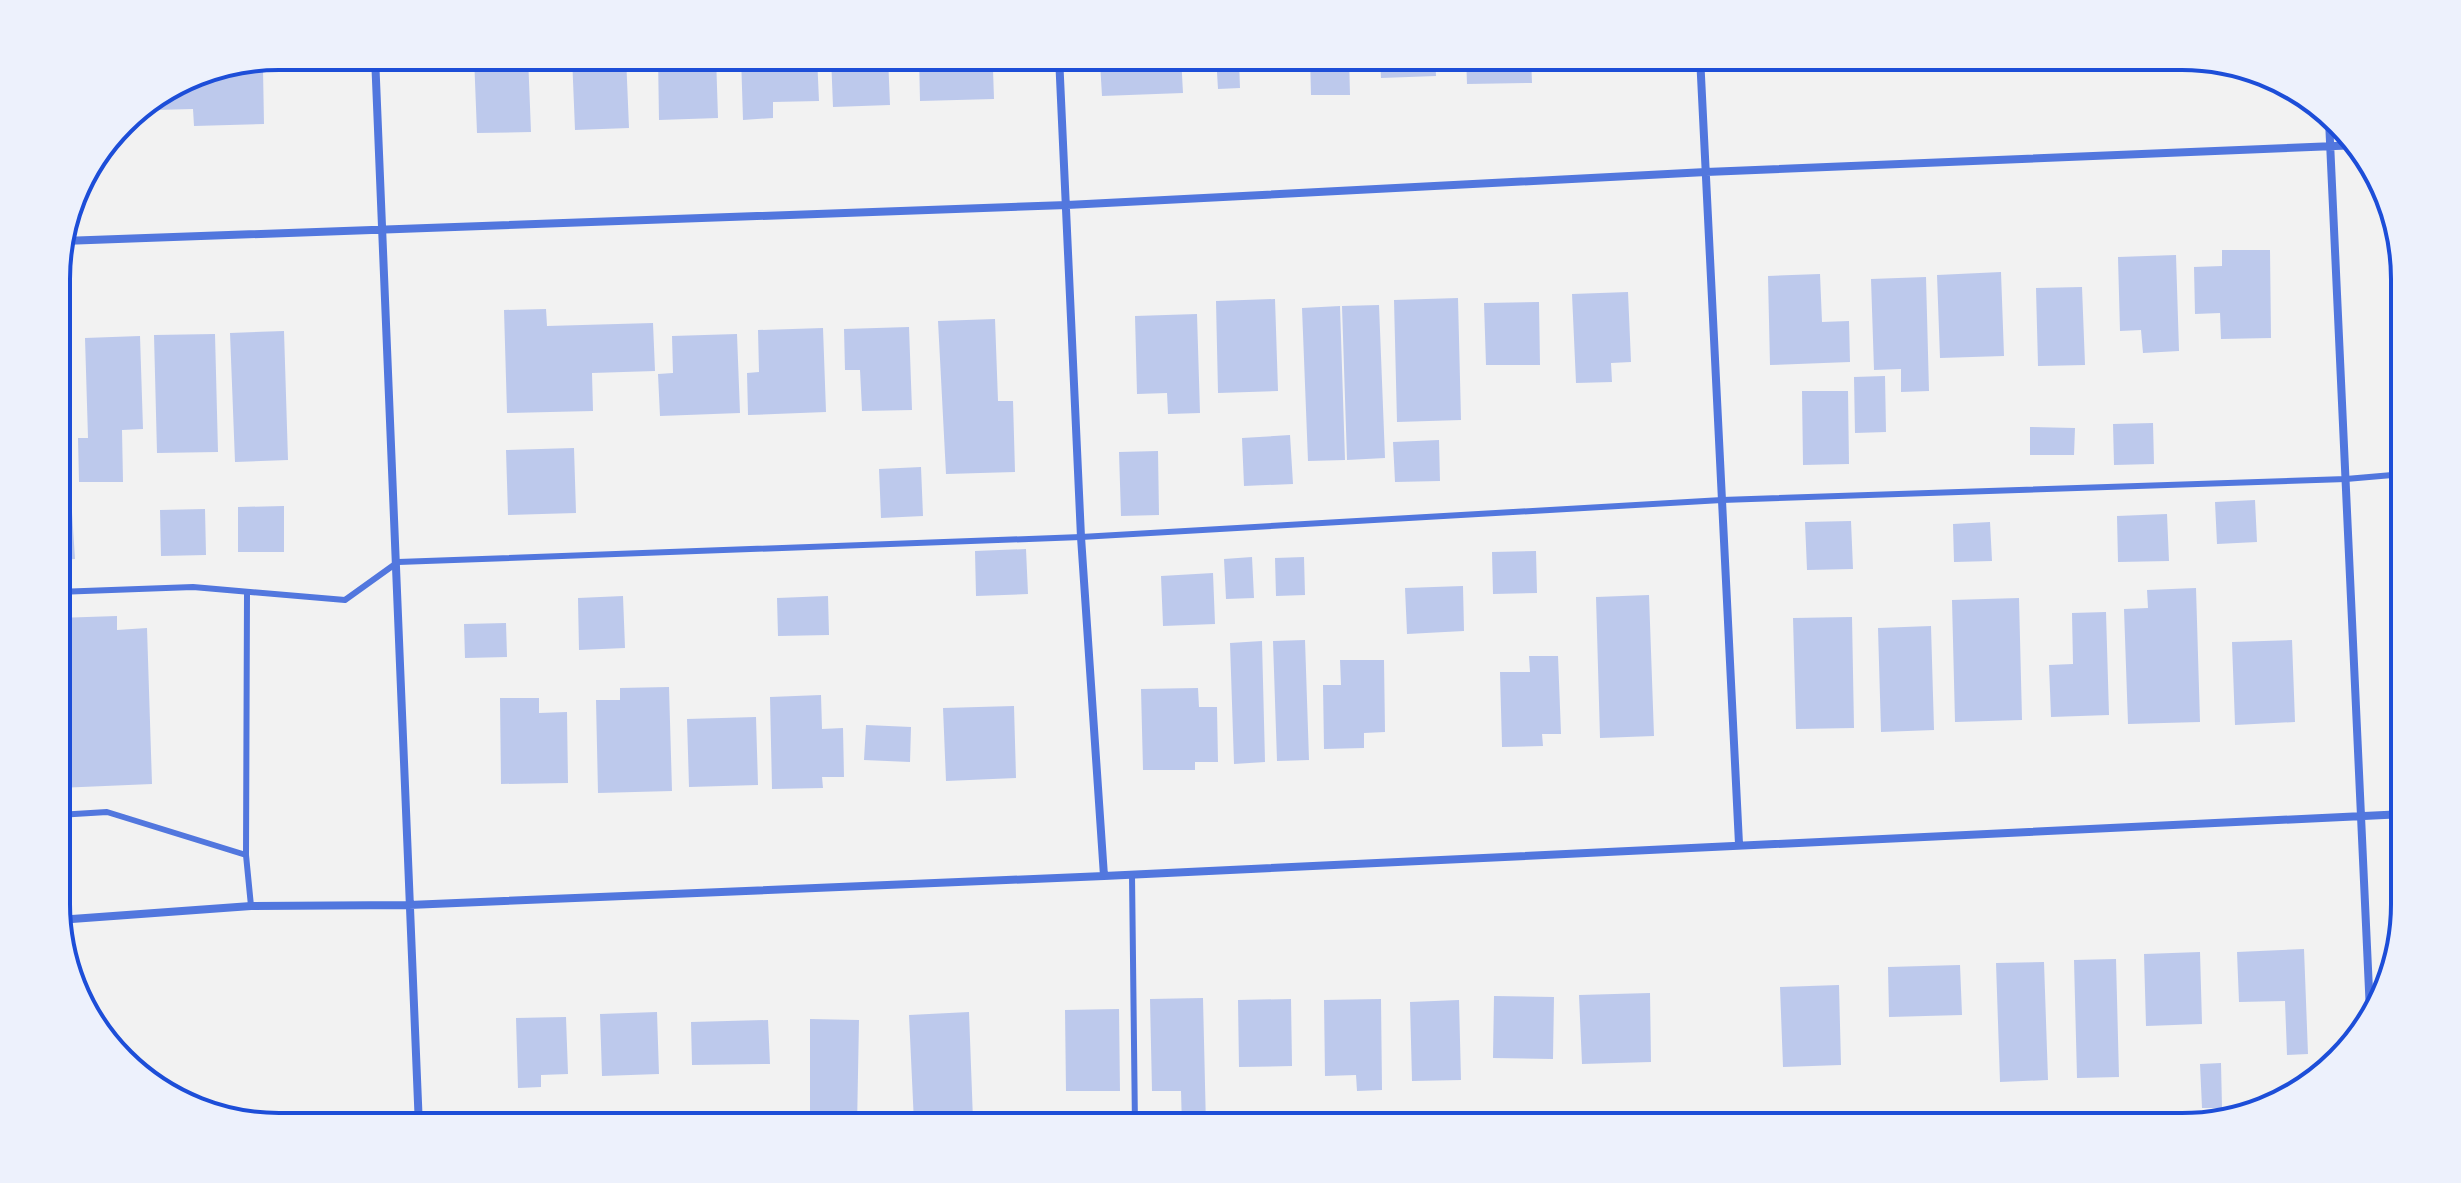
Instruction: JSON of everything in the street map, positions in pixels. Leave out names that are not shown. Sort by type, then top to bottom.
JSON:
[{"type":"street","points":[[376,70],[418,1113]]},
{"type":"street","points":[[1060,70],[1081,537],[1104,876]]},
{"type":"street","points":[[1701,70],[1739,844]]},
{"type":"street","points":[[2330,131],[2369,996]]},
{"type":"street","points":[[74,241],[383,227],[1067,205],[1706,172],[2343,146]]},
{"type":"street","points":[[71,919],[251,906],[409,905],[1132,875],[2391,815]]},
{"type":"lane","points":[[70,592],[193,587],[345,600],[398,562],[1081,537],[1722,500],[2391,475]]},
{"type":"lane","points":[[247,594],[246,855],[251,906]]},
{"type":"lane","points":[[70,814],[107,812],[246,855]]},
{"type":"lane","points":[[1132,875],[1135,1113]]},
{"type":"building","points":[[475,70],[529,70],[531,132],[477,133]]},
{"type":"building","points":[[573,70],[627,70],[629,128],[575,130]]},
{"type":"building","points":[[658,70],[716,70],[718,118],[659,120]]},
{"type":"building","points":[[741,70],[818,70],[819,101],[773,102],[773,118],[743,120]]},
{"type":"building","points":[[832,70],[889,70],[890,105],[833,107]]},
{"type":"building","points":[[919,70],[993,70],[994,99],[920,101]]},
{"type":"building","points":[[1100,70],[1182,70],[1183,93],[1102,96]]},
{"type":"building","points":[[1217,70],[1239,70],[1240,88],[1218,89]]},
{"type":"building","points":[[1310,70],[1349,70],[1350,95],[1311,95]]},
{"type":"building","points":[[1381,70],[1436,70],[1436,76],[1381,78]]},
{"type":"building","points":[[1466,70],[1532,70],[1532,83],[1467,84]]},
{"type":"building","points":[[263,71],[264,124],[194,126],[193,109],[157,110],[174,98],[212,81]]},
{"type":"building","points":[[2222,250],[2270,250],[2271,338],[2221,339],[2220,313],[2195,314],[2194,267],[2222,266]]},
{"type":"building","points":[[2176,255],[2179,351],[2143,353],[2141,330],[2120,331],[2118,257]]},
{"type":"building","points":[[2001,272],[2004,356],[1940,358],[1937,275]]},
{"type":"building","points":[[1820,274],[1822,322],[1849,321],[1850,362],[1770,365],[1768,276]]},
{"type":"building","points":[[1926,277],[1929,391],[1901,392],[1901,369],[1874,370],[1871,279]]},
{"type":"building","points":[[2082,287],[2085,365],[2038,366],[2036,288]]},
{"type":"building","points":[[1628,292],[1631,362],[1611,363],[1612,382],[1576,383],[1572,294]]},
{"type":"building","points":[[1458,298],[1461,420],[1397,422],[1394,300]]},
{"type":"building","points":[[1275,299],[1278,391],[1218,393],[1216,301]]},
{"type":"building","points":[[1539,302],[1540,365],[1486,365],[1484,303]]},
{"type":"building","points":[[1379,305],[1385,458],[1347,460],[1342,306]]},
{"type":"building","points":[[1340,306],[1345,460],[1308,461],[1302,308]]},
{"type":"building","points":[[546,309],[547,326],[653,323],[655,371],[592,373],[593,411],[507,413],[504,310]]},
{"type":"building","points":[[1197,314],[1200,413],[1168,414],[1167,393],[1137,394],[1135,316]]},
{"type":"building","points":[[995,319],[998,401],[1013,401],[1015,472],[946,474],[938,321]]},
{"type":"building","points":[[909,327],[912,410],[862,411],[860,370],[845,370],[844,329]]},
{"type":"building","points":[[823,328],[826,412],[748,415],[747,373],[759,372],[758,330]]},
{"type":"building","points":[[284,331],[288,460],[235,462],[230,333]]},
{"type":"building","points":[[215,334],[218,452],[157,453],[154,335]]},
{"type":"building","points":[[737,334],[740,413],[660,416],[658,374],[673,373],[672,336]]},
{"type":"building","points":[[140,336],[143,429],[122,430],[123,482],[79,482],[78,438],[88,438],[85,338]]},
{"type":"building","points":[[1885,376],[1886,432],[1855,433],[1854,377]]},
{"type":"building","points":[[1802,391],[1848,391],[1849,464],[1803,465]]},
{"type":"building","points":[[2153,423],[2154,464],[2114,465],[2113,424]]},
{"type":"building","points":[[2030,427],[2075,428],[2074,455],[2030,455]]},
{"type":"building","points":[[1290,435],[1293,484],[1244,486],[1242,438]]},
{"type":"building","points":[[1439,440],[1440,481],[1395,482],[1393,442]]},
{"type":"building","points":[[574,448],[576,513],[508,515],[506,450]]},
{"type":"building","points":[[1158,451],[1159,515],[1121,516],[1119,452]]},
{"type":"building","points":[[921,467],[923,516],[881,518],[879,469]]},
{"type":"building","points":[[2255,500],[2257,542],[2217,544],[2215,502]]},
{"type":"building","points":[[284,506],[284,552],[238,552],[238,507]]},
{"type":"building","points":[[205,509],[206,555],[161,556],[160,510]]},
{"type":"building","points":[[70,512],[75,559],[70,559]]},
{"type":"building","points":[[2167,514],[2169,561],[2118,562],[2117,516]]},
{"type":"building","points":[[1851,521],[1853,569],[1807,570],[1805,522]]},
{"type":"building","points":[[1990,522],[1992,561],[1954,562],[1953,524]]},
{"type":"building","points":[[1026,549],[1028,594],[976,596],[975,551]]},
{"type":"building","points":[[1536,551],[1537,593],[1493,594],[1492,552]]},
{"type":"building","points":[[1252,557],[1254,598],[1226,599],[1224,559]]},
{"type":"building","points":[[1304,557],[1305,595],[1276,596],[1275,558]]},
{"type":"building","points":[[1213,573],[1215,624],[1163,626],[1161,576]]},
{"type":"building","points":[[1463,586],[1464,631],[1407,634],[1405,588]]},
{"type":"building","points":[[2196,588],[2200,722],[2128,724],[2124,609],[2148,608],[2147,590]]},
{"type":"building","points":[[1649,595],[1654,736],[1600,738],[1596,597]]},
{"type":"building","points":[[623,596],[625,648],[579,650],[578,598]]},
{"type":"building","points":[[828,596],[829,635],[778,636],[777,598]]},
{"type":"building","points":[[2019,598],[2022,720],[1955,722],[1952,600]]},
{"type":"building","points":[[2106,612],[2109,715],[2051,717],[2049,665],[2073,664],[2072,613]]},
{"type":"building","points":[[117,616],[117,630],[147,628],[152,784],[70,787],[70,618]]},
{"type":"building","points":[[1852,617],[1854,728],[1796,729],[1793,618]]},
{"type":"building","points":[[506,623],[507,657],[465,658],[464,624]]},
{"type":"building","points":[[1931,626],[1934,730],[1881,732],[1878,628]]},
{"type":"building","points":[[1305,640],[1309,760],[1277,761],[1273,641]]},
{"type":"building","points":[[2292,640],[2295,722],[2235,725],[2232,642]]},
{"type":"building","points":[[1262,641],[1265,762],[1234,764],[1230,643]]},
{"type":"building","points":[[1529,656],[1558,656],[1561,734],[1542,734],[1543,746],[1502,747],[1500,672],[1530,672]]},
{"type":"building","points":[[1340,660],[1384,660],[1385,732],[1364,733],[1364,748],[1324,749],[1323,685],[1341,685]]},
{"type":"building","points":[[669,687],[672,791],[598,793],[596,700],[620,700],[620,688]]},
{"type":"building","points":[[1198,688],[1199,707],[1217,707],[1218,762],[1195,762],[1195,770],[1143,770],[1141,689]]},
{"type":"building","points":[[821,695],[822,729],[843,728],[844,777],[822,777],[823,788],[772,789],[770,697]]},
{"type":"building","points":[[500,698],[539,698],[539,713],[567,712],[568,783],[501,784]]},
{"type":"building","points":[[1014,706],[1016,778],[946,781],[943,708]]},
{"type":"building","points":[[756,717],[758,785],[689,787],[687,719]]},
{"type":"building","points":[[866,725],[911,727],[910,762],[864,760]]},
{"type":"building","points":[[2304,949],[2308,1054],[2287,1055],[2285,1001],[2239,1002],[2237,952]]},
{"type":"building","points":[[2200,952],[2202,1024],[2146,1026],[2144,954]]},
{"type":"building","points":[[2116,959],[2119,1077],[2077,1078],[2074,960]]},
{"type":"building","points":[[2044,962],[2048,1080],[2000,1082],[1996,963]]},
{"type":"building","points":[[1960,965],[1962,1015],[1889,1017],[1888,967]]},
{"type":"building","points":[[1839,985],[1841,1065],[1783,1067],[1780,987]]},
{"type":"building","points":[[1650,993],[1651,1062],[1582,1064],[1579,995]]},
{"type":"building","points":[[1494,996],[1554,997],[1553,1059],[1493,1058]]},
{"type":"building","points":[[1203,998],[1206,1113],[1182,1113],[1181,1091],[1152,1091],[1150,999]]},
{"type":"building","points":[[1291,999],[1292,1066],[1239,1067],[1238,1000]]},
{"type":"building","points":[[1381,999],[1382,1090],[1357,1091],[1356,1075],[1325,1076],[1324,1000]]},
{"type":"building","points":[[1459,1000],[1461,1080],[1412,1081],[1410,1002]]},
{"type":"building","points":[[1119,1009],[1120,1091],[1066,1091],[1065,1010]]},
{"type":"building","points":[[657,1012],[659,1074],[602,1076],[600,1014]]},
{"type":"building","points":[[969,1012],[973,1113],[914,1113],[909,1015]]},
{"type":"building","points":[[566,1017],[568,1074],[541,1075],[541,1087],[518,1088],[516,1018]]},
{"type":"building","points":[[810,1019],[859,1020],[857,1113],[810,1113]]},
{"type":"building","points":[[768,1020],[770,1064],[692,1065],[691,1022]]},
{"type":"building","points":[[2221,1063],[2222,1108],[2202,1108],[2200,1064]]}]
